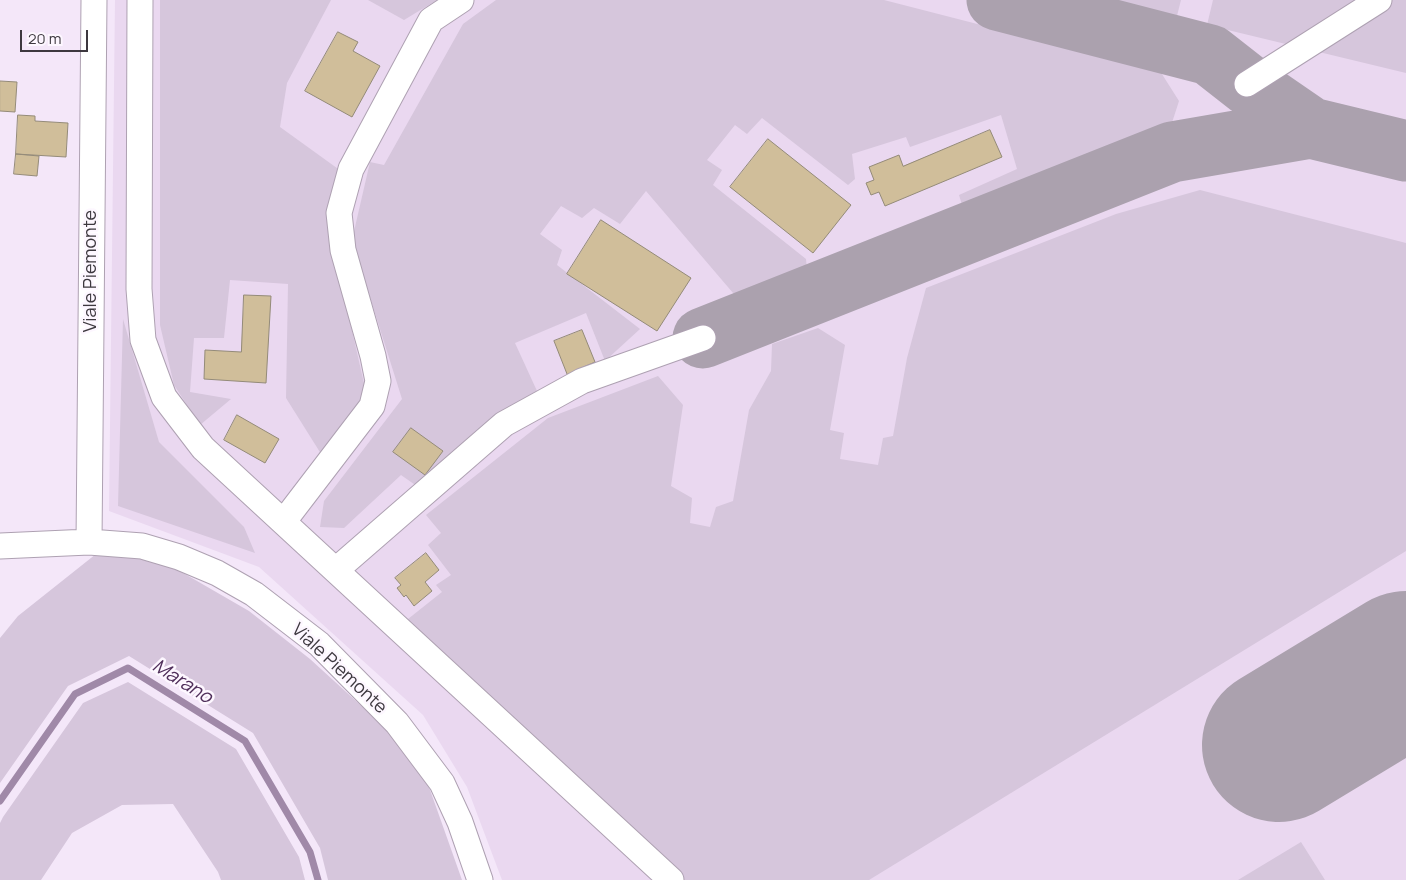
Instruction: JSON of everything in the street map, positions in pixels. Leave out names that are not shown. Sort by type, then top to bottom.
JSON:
[{"type":"street","name":"Viale Piemonte","points":[[89,542],[94,0]]},
{"type":"street","points":[[140,0],[139,290],[143,340],[164,397],[204,448],[671,880]]},
{"type":"street","points":[[284,521],[372,406],[378,381],[373,356],[343,250],[339,213],[351,169],[431,20],[460,0]]},
{"type":"street","points":[[1247,84],[1379,0]]},
{"type":"street","points":[[336,570],[504,424],[582,381],[703,338]]},
{"type":"street","name":"Viale Piemonte","points":[[0,546],[89,542],[142,546],[179,557],[217,573],[254,594],[319,644],[397,723],[442,783],[460,822],[480,880]]},
{"type":"shaded area","points":[[115,0],[1406,0],[1406,880],[502,880],[467,787],[423,715],[259,567],[109,511]]},
{"type":"shaded area","points":[[160,0],[331,0],[287,83],[280,127],[341,171],[330,234],[366,392],[323,457],[286,398],[288,284],[230,280],[224,338],[194,338],[190,392],[231,399],[200,425],[174,385],[160,325]]},
{"type":"shaded area","points":[[368,0],[437,0],[404,20]]},
{"type":"shaded area","points":[[496,0],[884,0],[1160,71],[1179,101],[1168,135],[966,218],[959,195],[1017,169],[1001,115],[910,147],[906,137],[852,154],[855,179],[848,185],[762,118],[747,134],[735,125],[707,160],[722,170],[713,185],[806,259],[808,280],[745,307],[646,191],[620,224],[594,208],[582,218],[561,206],[540,234],[562,250],[557,265],[640,329],[605,361],[586,313],[515,343],[537,391],[421,489],[401,475],[344,528],[320,527],[324,501],[402,399],[352,240],[370,162],[384,165],[463,24]]},
{"type":"shaded area","points":[[1114,0],[1181,0],[1177,16],[1119,7]]},
{"type":"shaded area","points":[[1213,0],[1406,0],[1406,73],[1207,25]]},
{"type":"shaded area","points":[[1200,190],[1406,243],[1406,551],[869,880],[678,880],[403,623],[442,592],[436,585],[451,575],[428,545],[441,533],[426,515],[548,418],[658,376],[683,405],[671,486],[692,498],[690,523],[710,527],[716,507],[733,501],[749,410],[771,371],[772,344],[818,328],[845,345],[830,430],[844,433],[840,459],[878,465],[883,438],[893,436],[907,358],[926,288],[1116,214]]},
{"type":"shaded area","points":[[123,319],[159,442],[244,527],[255,553],[118,506]]},
{"type":"shaded area","points":[[96,554],[142,559],[178,570],[249,611],[310,659],[390,732],[429,787],[462,880],[328,880],[320,848],[253,733],[129,656],[68,686],[0,783],[0,638],[18,616]]},
{"type":"shaded area","points":[[128,682],[236,749],[299,857],[305,880],[221,880],[218,872],[173,804],[122,805],[72,833],[41,880],[0,880],[0,823],[3,817],[83,703]]},
{"type":"shaded area","points":[[1301,842],[1325,880],[1238,880]]},
{"type":"building","points":[[338,32],[358,42],[353,51],[380,66],[352,117],[305,91]]},
{"type":"building","points":[[0,81],[17,82],[15,112],[0,111]]},
{"type":"building","points":[[18,115],[35,116],[35,121],[68,123],[66,157],[16,154]]},
{"type":"building","points":[[990,130],[1002,157],[885,206],[879,192],[871,195],[866,183],[874,180],[869,167],[899,155],[903,166]]},
{"type":"building","points":[[768,139],[851,205],[813,253],[730,187]]},
{"type":"building","points":[[16,154],[39,156],[37,176],[14,174]]},
{"type":"building","points":[[601,220],[691,278],[657,331],[567,274]]},
{"type":"building","points":[[244,295],[271,296],[266,383],[204,379],[205,350],[241,352]]},
{"type":"building","points":[[582,330],[595,362],[579,369],[569,379],[554,341]]},
{"type":"building","points":[[237,415],[279,439],[265,463],[224,440]]},
{"type":"building","points":[[411,428],[443,451],[425,475],[393,452]]},
{"type":"building","points":[[426,553],[439,570],[425,582],[432,591],[414,606],[406,595],[404,597],[397,588],[401,585],[395,578]]},
{"type":"waterway","name":"Marano","points":[[0,801],[75,694],[128,668],[245,741],[310,852],[318,880]]},
{"type":"taxiway","points":[[997,0],[1210,55],[1247,84],[1311,128],[1406,151]]},
{"type":"taxiway","points":[[703,338],[1172,152],[1311,128]]},
{"type":"runway","points":[[1279,745],[1406,668]]}]
